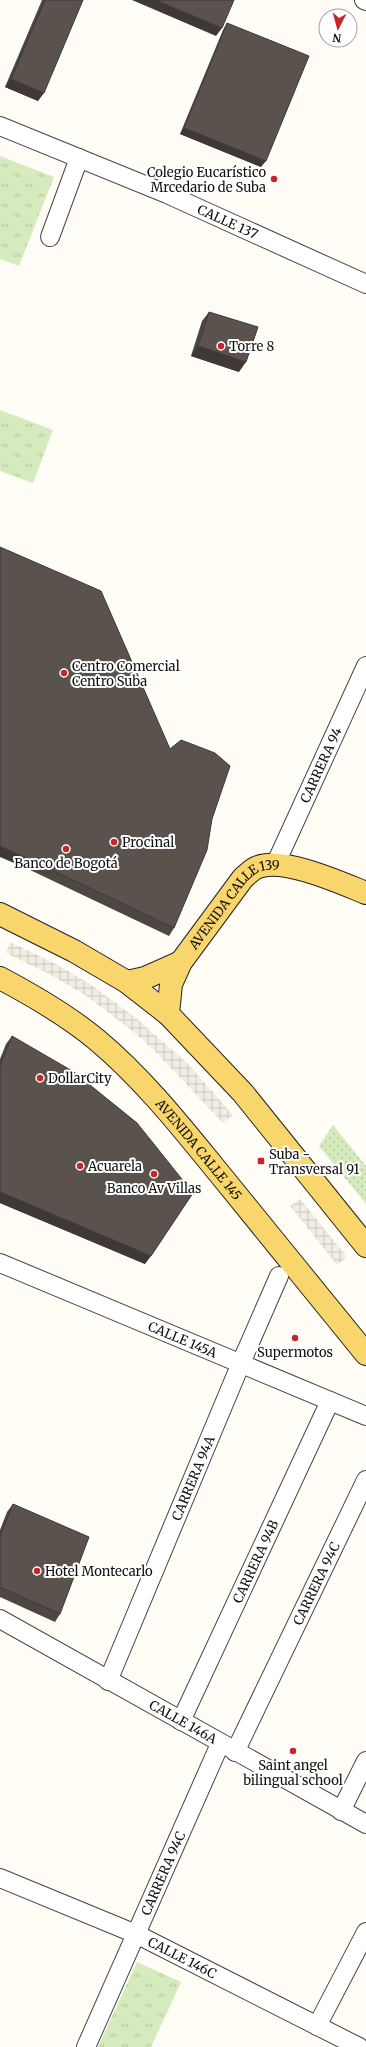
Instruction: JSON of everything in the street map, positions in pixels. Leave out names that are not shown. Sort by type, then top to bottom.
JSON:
[{"type":"main road","name":"AVENIDA CALLE 139","points":[[168,1014],[171,984],[181,962],[243,878],[258,867],[275,865],[317,874],[366,893]]},
{"type":"main road","points":[[0,914],[74,951],[126,982],[168,1014],[243,1093],[366,1246]]},
{"type":"main road","name":"AVENIDA CALLE 139","points":[[126,982],[145,978],[181,962]]},
{"type":"main road","name":"AVENIDA CALLE 145","points":[[0,978],[31,995],[79,1027],[115,1056],[133,1073],[188,1135],[366,1354]]},
{"type":"street","name":"CALLE 137","points":[[0,126],[167,194],[366,284]]},
{"type":"street","points":[[50,237],[79,158]]},
{"type":"street","name":"CARRERA 94","points":[[275,865],[366,666]]},
{"type":"street","name":"CALLE 145A","points":[[0,1263],[366,1416]]},
{"type":"street","name":"CARRERA 94A","points":[[108,1681],[241,1363],[280,1276]]},
{"type":"street","name":"CARRERA 94B","points":[[180,1721],[330,1401]]},
{"type":"street","name":"CARRERA 94C","points":[[86,2047],[136,1934],[228,1748],[366,1480]]},
{"type":"street","name":"CALLE 146A","points":[[0,1619],[59,1651],[108,1681],[366,1824]]},
{"type":"street","points":[[341,1811],[366,1762]]},
{"type":"street","name":"CALLE 146C","points":[[0,1878],[136,1934],[360,2047]]},
{"type":"street","points":[[317,2026],[366,1932]]},
{"type":"green space","points":[[0,156],[54,177],[19,266],[0,259]]},
{"type":"green space","points":[[0,410],[53,430],[33,483],[0,471]]},
{"type":"green space","points":[[333,1125],[366,1166],[366,1204],[319,1146]]},
{"type":"green space","points":[[137,1962],[181,1982],[151,2047],[98,2047]]},
{"type":"shaded area","points":[[10,942],[54,963],[90,984],[136,1018],[187,1063],[233,1115],[223,1123],[153,1049],[130,1029],[85,995],[49,974],[6,953]]},
{"type":"shaded area","points":[[300,1199],[347,1257],[337,1265],[290,1206]]},
{"type":"building","points":[[45,0],[83,0],[44,93],[11,79]]},
{"type":"building","points":[[156,0],[234,0],[222,28]]},
{"type":"building","points":[[227,23],[309,56],[266,161],[184,128]]},
{"type":"building","name":"Torre 8","points":[[209,312],[258,327],[246,362],[198,346]]},
{"type":"building","name":"Centro Comercial Centro Suba","points":[[0,547],[101,591],[170,749],[181,740],[215,753],[230,766],[212,819],[207,850],[174,928],[0,846]]},
{"type":"building","name":"Acuarela","points":[[12,1036],[74,1072],[137,1123],[193,1193],[151,1256],[0,1192],[0,1066]]},
{"type":"building","name":"Hotel Montecarlo","points":[[13,1504],[89,1537],[60,1614],[0,1587],[0,1536]]},
{"type":"place","name":"Colegio Eucarístico Mrcedario de Suba","points":[[274,179]]},
{"type":"place","name":"Torre 8","points":[[221,346]]},
{"type":"place","name":"Centro Comercial Centro Suba","points":[[64,673]]},
{"type":"place","name":"Procinal","points":[[114,842]]},
{"type":"place","name":"Banco de Bogotá","points":[[66,849]]},
{"type":"place","name":"DollarCity","points":[[40,1078]]},
{"type":"place","name":"Suba - Transversal 91","points":[[261,1161]]},
{"type":"place","name":"Acuarela","points":[[80,1166]]},
{"type":"place","name":"Banco Av Villas","points":[[154,1174]]},
{"type":"place","name":"Supermotos","points":[[295,1338]]},
{"type":"place","name":"Hotel Montecarlo","points":[[37,1571]]},
{"type":"place","name":"Saint angel bilingual school","points":[[293,1751]]}]
